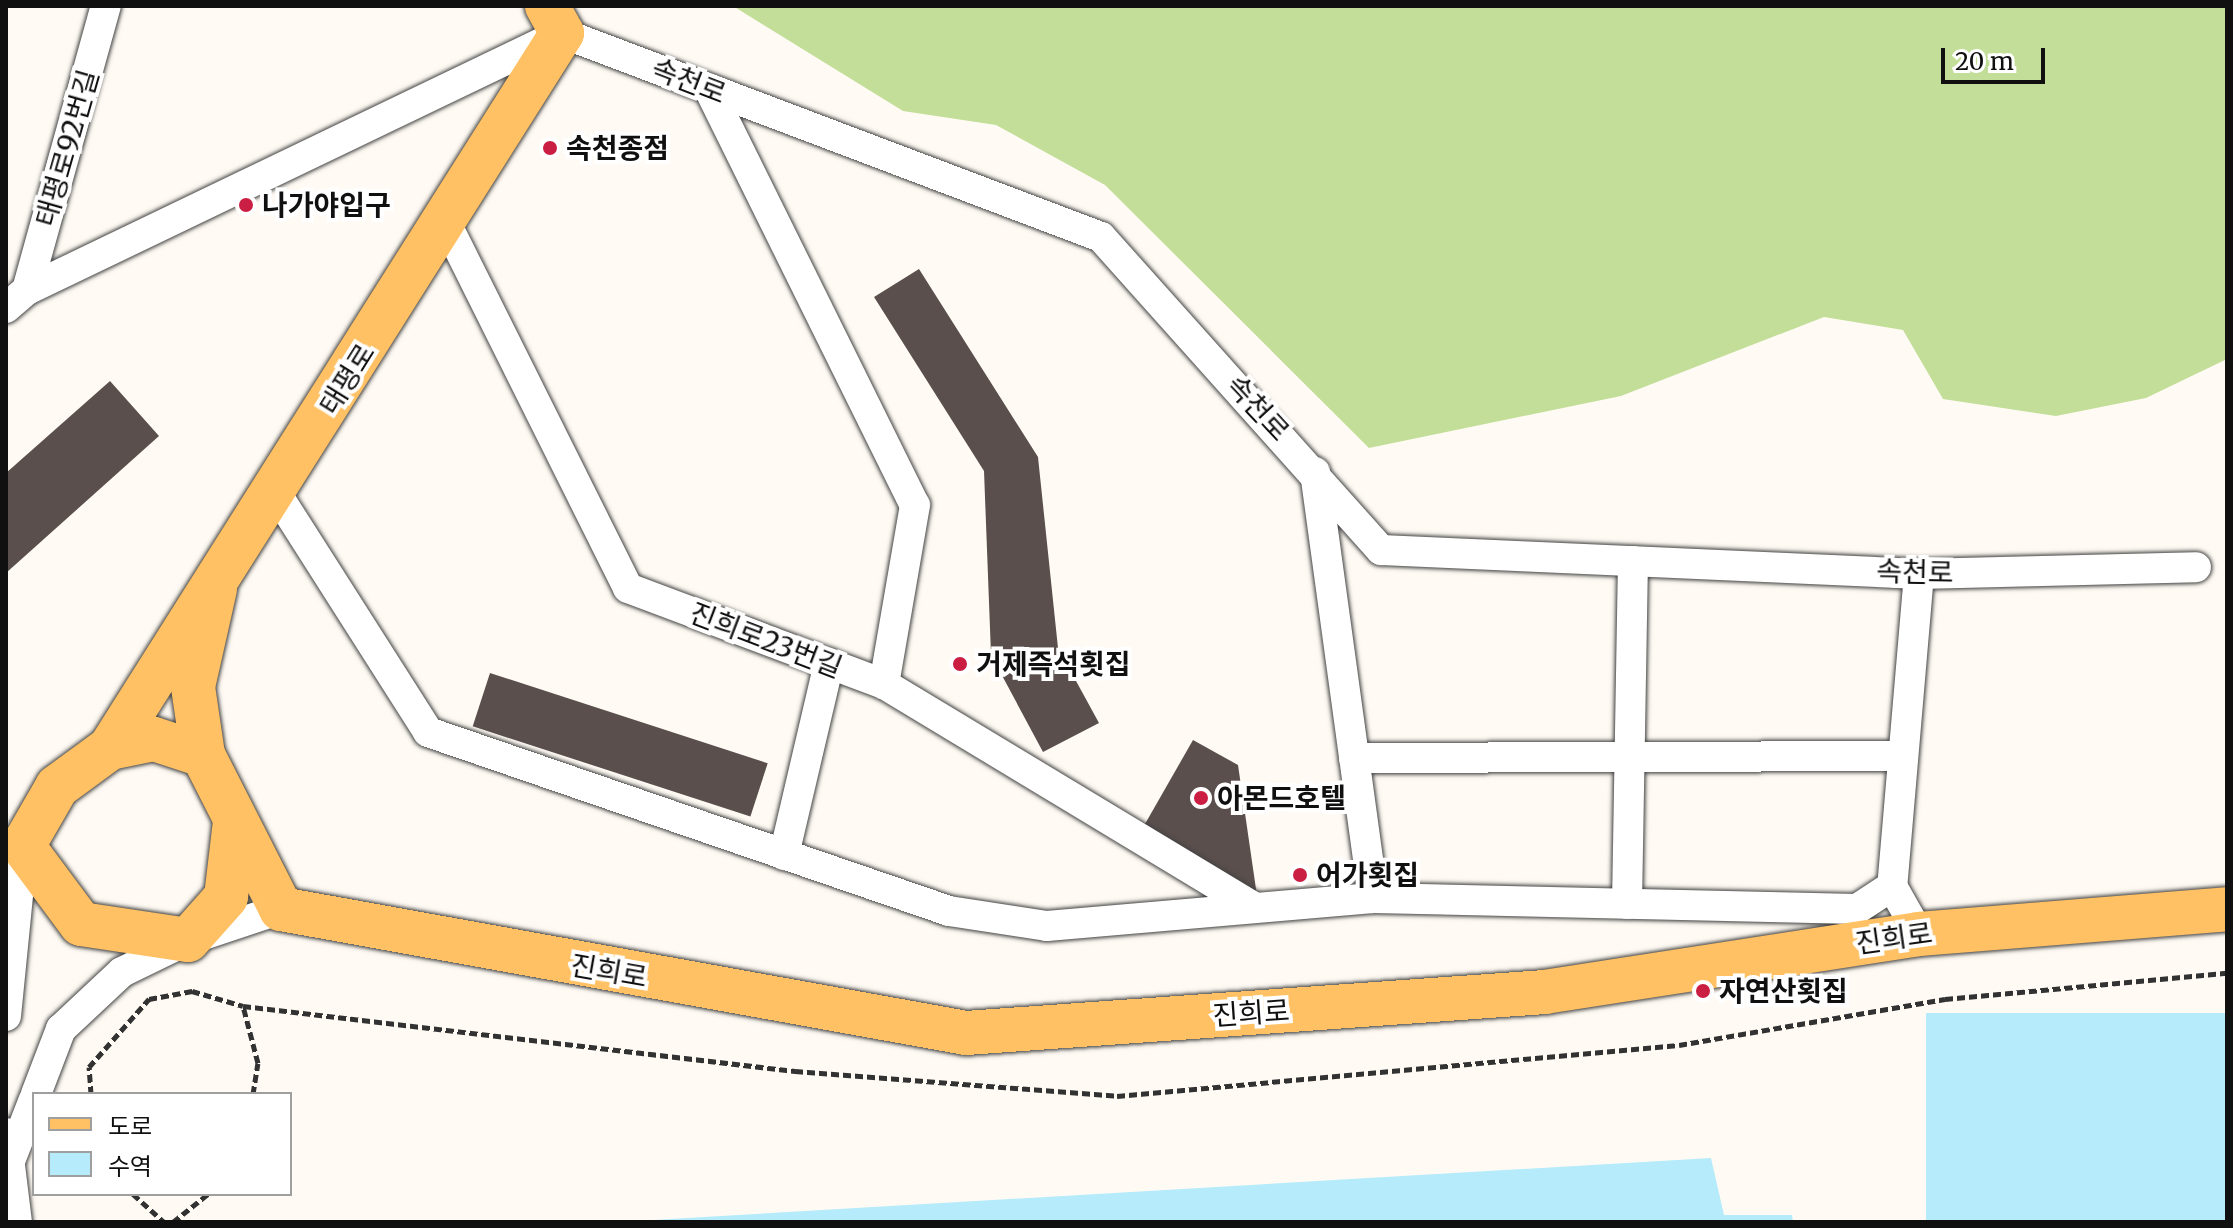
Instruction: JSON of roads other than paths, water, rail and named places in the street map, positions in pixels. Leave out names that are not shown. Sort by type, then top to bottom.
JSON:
[{"type":"main road","name":"태평로","points":[[110,748],[215,589],[445,221],[554,20]]},
{"type":"main road","points":[[215,589],[193,687],[203,755],[281,909]]},
{"type":"main road","points":[[203,755],[154,739],[110,748],[57,787],[15,845],[81,924],[188,940],[226,897],[235,821]]},
{"type":"main road","name":"진희로","points":[[281,909],[966,1033],[1545,992],[1919,934],[2227,909]]},
{"type":"street","name":"태평로92번길","points":[[17,299],[106,6]]},
{"type":"street","points":[[17,299],[554,20]]},
{"type":"street","name":"속천로","points":[[554,20],[709,89],[1101,237],[1315,471],[1381,550],[1919,574],[2196,567]]},
{"type":"street","points":[[709,89],[915,505],[884,684]]},
{"type":"street","name":"진희로23번길","points":[[445,221],[628,588],[884,684],[1253,907]]},
{"type":"street","points":[[1315,471],[1373,898]]},
{"type":"street","name":"진희로","points":[[276,493],[428,732],[949,911],[1047,926],[1373,898],[1857,909],[1892,886]]},
{"type":"street","points":[[1627,904],[1633,561]]},
{"type":"street","points":[[1919,574],[1892,886],[1919,934]]},
{"type":"street","points":[[784,855],[829,663]]},
{"type":"street","points":[[1354,758],[1903,756]]},
{"type":"street","points":[[6,1016],[15,845]]},
{"type":"street","points":[[37,1092],[61,1029],[122,972],[188,940],[281,909]]},
{"type":"street","points":[[17,1222],[8,1148],[32,1102]]},
{"type":"water","points":[[1926,1013],[2227,1013],[2227,1222],[1926,1222]]},
{"type":"water","points":[[1711,1158],[1724,1215],[1792,1215],[1793,1222],[619,1222]]},
{"type":"place","name":"속천종점","points":[[550,148]]},
{"type":"place","name":"나가야입구","points":[[246,205]]},
{"type":"place","name":"거제즉석횟집","points":[[960,664]]},
{"type":"place","name":"아몬드호텔","points":[[1201,798]]},
{"type":"place","name":"어가횟집","points":[[1300,875]]},
{"type":"place","name":"자연산횟집","points":[[1703,991]]}]
